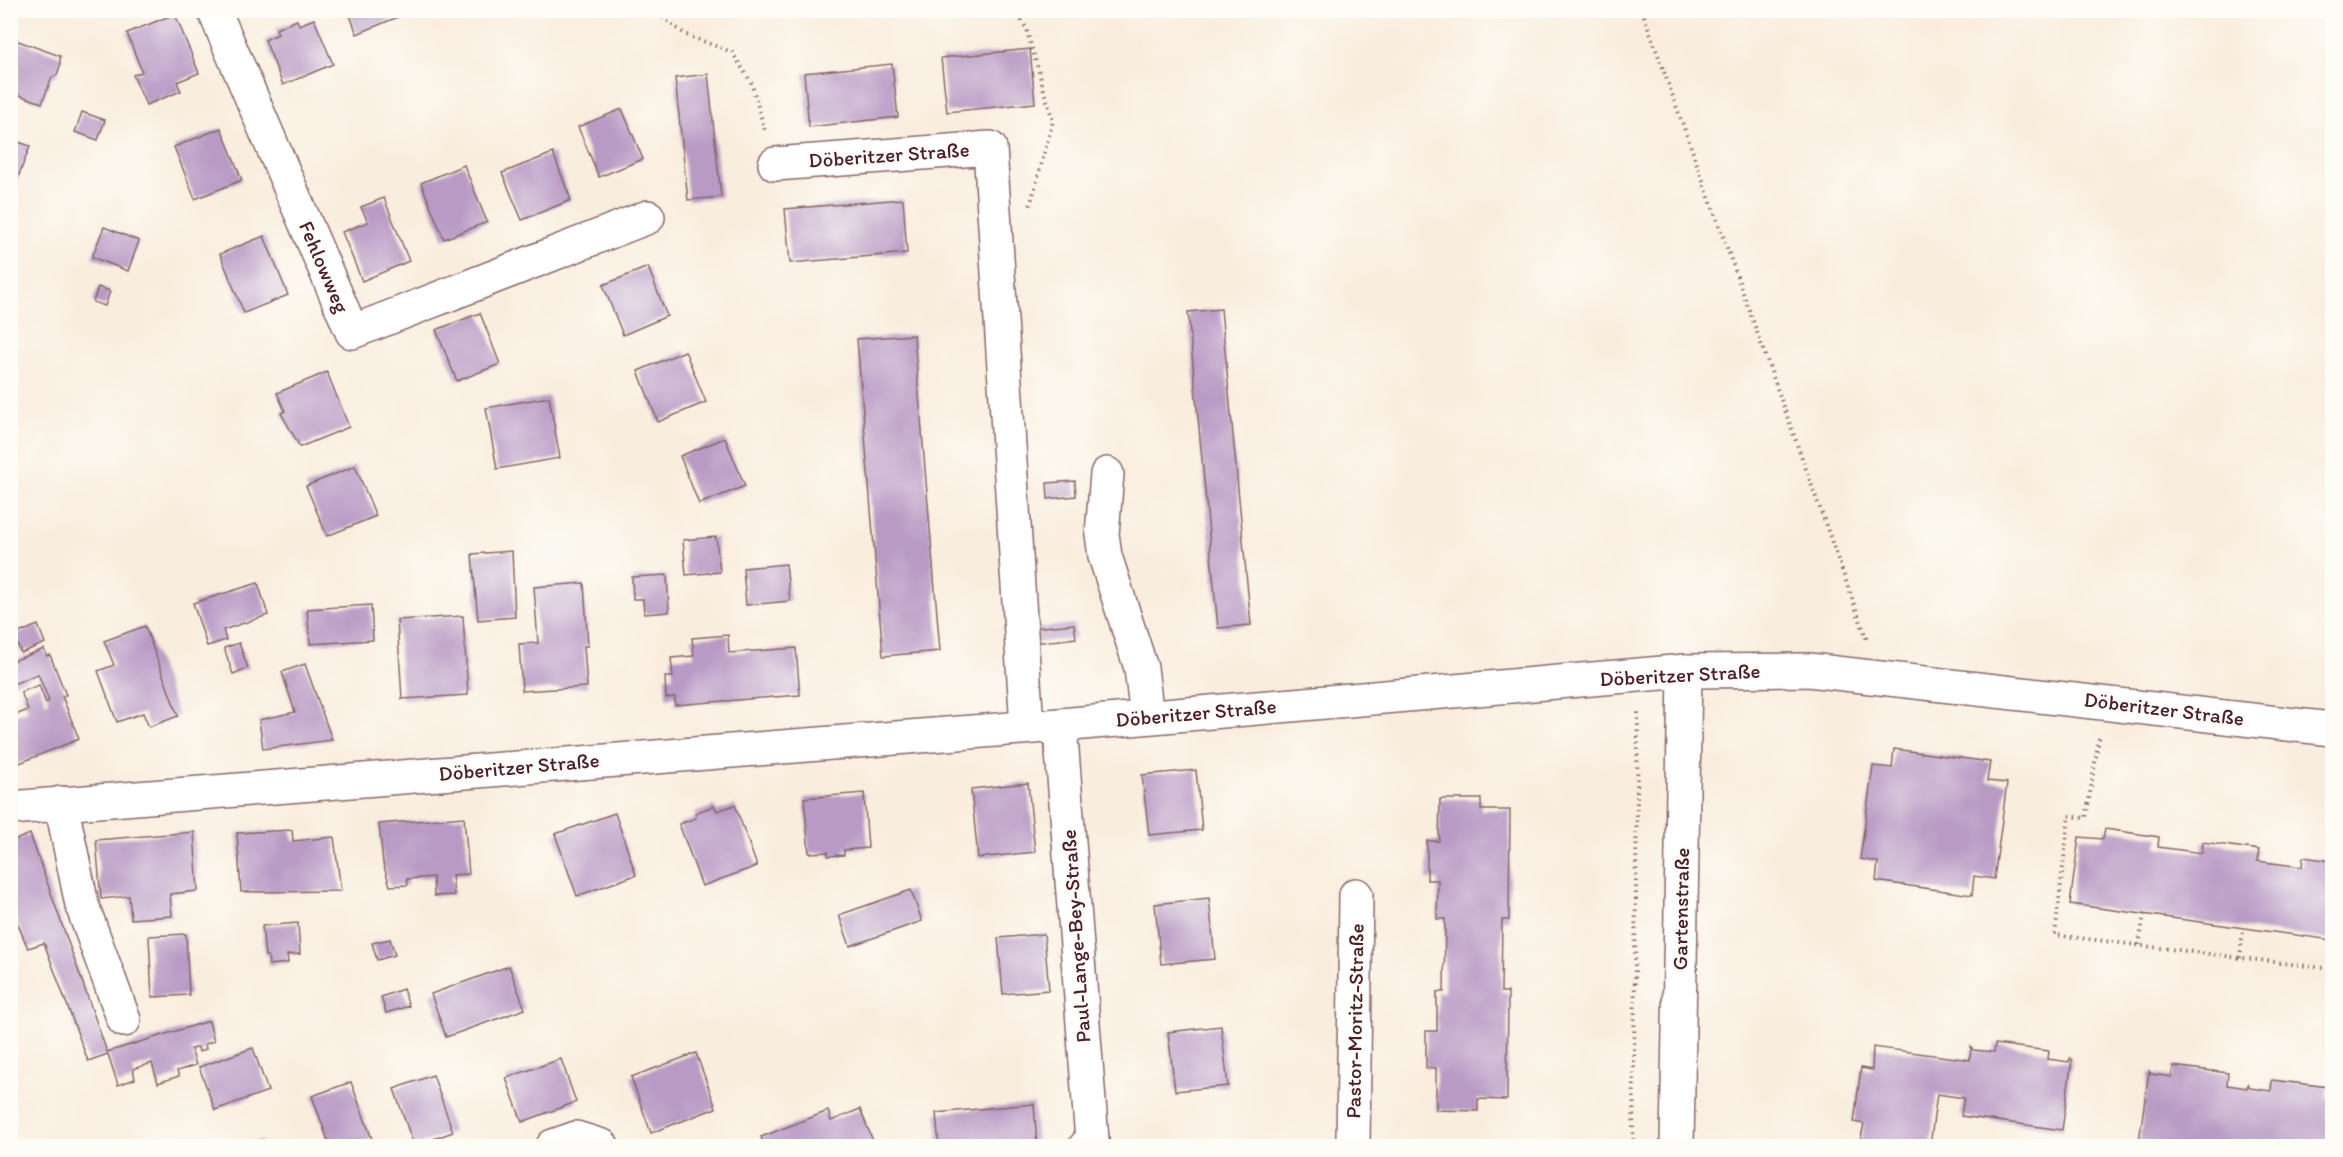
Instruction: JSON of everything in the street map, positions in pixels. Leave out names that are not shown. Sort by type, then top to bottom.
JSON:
[{"type":"street","name":"Fehlowweg","points":[[214,10],[352,332],[648,218]]},
{"type":"street","name":"Döberitzer Straße","points":[[775,164],[990,148],[1027,727]]},
{"type":"street","points":[[1107,474],[1102,534],[1105,556],[1141,668],[1147,717]]},
{"type":"street","name":"Döberitzer Straße","points":[[10,808],[1027,727],[1685,671],[1809,670],[2332,729]]},
{"type":"street","name":"Gartenstraße","points":[[1677,1146],[1685,671]]},
{"type":"street","name":"Paul-Lange-Bey-Straße","points":[[1060,724],[1092,1140],[1086,1146]]},
{"type":"street","points":[[61,803],[82,905],[124,1020]]},
{"type":"street","name":"Pastor-Moritz-Straße","points":[[1353,1146],[1356,895]]},
{"type":"street","points":[[553,1146],[576,1138],[602,1146]]},
{"type":"path","points":[[653,10],[686,35],[732,52],[751,82],[775,164]]},
{"type":"path","points":[[1015,10],[1026,28],[1053,121],[1034,197],[1029,207]]},
{"type":"path","points":[[1642,10],[1880,678]]},
{"type":"path","points":[[1633,1146],[1638,675]]},
{"type":"path","points":[[2104,702],[2086,818],[2070,816],[2055,935],[2332,969]]},
{"type":"path","points":[[2139,945],[2144,914]]},
{"type":"path","points":[[2240,958],[2242,928]]},
{"type":"building","points":[[348,10],[403,10],[405,14],[357,34]]},
{"type":"building","points":[[175,14],[199,73],[177,82],[181,91],[146,105],[133,75],[142,72],[127,33]]},
{"type":"building","points":[[314,19],[333,64],[283,85],[265,40],[278,34],[276,29],[297,20],[299,25]]},
{"type":"building","points":[[10,38],[60,56],[57,75],[52,77],[42,103],[10,92]]},
{"type":"building","points":[[1030,49],[1035,103],[947,112],[941,58]]},
{"type":"building","points":[[892,64],[898,117],[809,127],[804,73]]},
{"type":"building","points":[[708,74],[721,197],[688,200],[675,78]]},
{"type":"building","points":[[622,109],[643,159],[599,177],[578,127]]},
{"type":"building","points":[[82,112],[105,120],[98,140],[75,132]]},
{"type":"building","points":[[221,128],[242,180],[195,199],[174,147]]},
{"type":"building","points":[[10,139],[30,146],[11,196],[10,196]]},
{"type":"building","points":[[553,153],[571,200],[522,220],[502,173]]},
{"type":"building","points":[[464,165],[487,222],[444,239],[421,183]]},
{"type":"building","points":[[384,198],[409,261],[362,281],[342,232],[368,222],[361,207]]},
{"type":"building","points":[[903,199],[907,253],[790,263],[785,209]]},
{"type":"building","points":[[104,227],[139,241],[128,271],[92,257]]},
{"type":"building","points":[[264,236],[288,295],[244,313],[220,254]]},
{"type":"building","points":[[648,267],[667,316],[623,335],[603,285]]},
{"type":"building","points":[[98,287],[110,291],[105,306],[93,302]]},
{"type":"building","points":[[1221,309],[1251,625],[1218,628],[1188,312]]},
{"type":"building","points":[[480,313],[500,364],[457,381],[436,330]]},
{"type":"building","points":[[914,335],[940,651],[883,656],[857,339]]},
{"type":"building","points":[[685,351],[706,402],[658,422],[638,371]]},
{"type":"building","points":[[327,372],[349,427],[300,447],[281,413],[285,411],[277,393]]},
{"type":"building","points":[[549,397],[560,458],[497,469],[486,408]]},
{"type":"building","points":[[725,438],[745,486],[699,504],[680,456]]},
{"type":"building","points":[[355,466],[376,516],[327,536],[306,486]]},
{"type":"building","points":[[1075,481],[1076,496],[1048,499],[1047,483]]},
{"type":"building","points":[[716,537],[720,572],[686,575],[683,540]]},
{"type":"building","points":[[512,551],[515,617],[478,620],[472,554]]},
{"type":"building","points":[[786,564],[790,601],[746,605],[743,568]]},
{"type":"building","points":[[667,575],[669,612],[644,614],[643,599],[633,599],[632,577]]},
{"type":"building","points":[[258,583],[268,615],[223,630],[226,640],[207,646],[193,603]]},
{"type":"building","points":[[584,583],[588,646],[584,646],[587,687],[522,691],[519,644],[538,643],[534,587]]},
{"type":"building","points":[[371,605],[373,640],[310,644],[307,609]]},
{"type":"building","points":[[463,616],[468,695],[402,699],[397,620]]},
{"type":"building","points":[[1074,624],[1076,638],[1035,643],[1033,628]]},
{"type":"building","points":[[38,625],[45,643],[21,653],[14,635]]},
{"type":"building","points":[[145,626],[178,716],[149,727],[143,713],[117,722],[98,671],[114,665],[104,641]]},
{"type":"building","points":[[728,635],[729,653],[796,648],[800,695],[675,705],[675,697],[666,698],[665,677],[673,677],[671,658],[694,656],[692,638]]},
{"type":"building","points":[[239,643],[248,668],[233,674],[224,648]]},
{"type":"building","points":[[44,649],[47,656],[50,655],[66,695],[62,696],[79,739],[10,767],[10,717],[28,710],[21,692],[39,685],[46,703],[49,701],[38,674],[11,685],[10,662]]},
{"type":"building","points":[[305,664],[332,740],[263,749],[259,720],[295,712],[282,672]]},
{"type":"building","points":[[1894,749],[1990,762],[1987,781],[2007,783],[1994,879],[1974,876],[1972,895],[1876,881],[1878,862],[1860,859],[1873,766],[1892,768]]},
{"type":"building","points":[[1196,770],[1202,830],[1149,835],[1142,775]]},
{"type":"building","points":[[1028,783],[1035,852],[978,858],[971,789]]},
{"type":"building","points":[[864,793],[868,848],[844,850],[844,855],[828,856],[828,852],[809,853],[804,798]]},
{"type":"building","points":[[1440,799],[1481,799],[1481,810],[1510,810],[1509,920],[1502,920],[1501,992],[1508,992],[1507,1100],[1478,1099],[1478,1111],[1436,1110],[1436,1068],[1426,1068],[1426,1031],[1437,1031],[1437,992],[1444,992],[1445,919],[1437,919],[1438,880],[1427,880],[1427,841],[1439,841]]},
{"type":"building","points":[[735,805],[757,866],[702,886],[679,824],[696,818],[695,813],[714,806],[717,811]]},
{"type":"building","points":[[615,813],[636,875],[577,896],[555,834]]},
{"type":"building","points":[[464,817],[469,874],[452,875],[454,895],[434,896],[433,877],[407,879],[408,885],[390,886],[383,863],[379,824]]},
{"type":"building","points":[[2105,829],[2159,837],[2158,847],[2202,853],[2203,842],[2259,850],[2257,861],[2302,867],[2303,857],[2332,861],[2332,940],[2070,904],[2079,837],[2103,839]]},
{"type":"building","points":[[292,830],[293,841],[334,837],[341,891],[241,892],[237,833]]},
{"type":"building","points":[[194,832],[198,891],[170,894],[172,916],[131,919],[129,896],[101,899],[96,840]]},
{"type":"building","points":[[30,834],[107,1052],[209,1021],[214,1041],[205,1044],[206,1049],[199,1052],[198,1047],[191,1049],[196,1065],[177,1071],[179,1076],[158,1083],[152,1063],[133,1069],[135,1079],[118,1085],[108,1054],[88,1061],[44,943],[28,948],[10,906],[10,842]]},
{"type":"building","points":[[911,890],[922,921],[850,946],[839,915]]},
{"type":"building","points":[[1209,898],[1215,959],[1161,964],[1155,904]]},
{"type":"building","points":[[298,923],[300,954],[287,955],[288,963],[269,965],[268,956],[265,956],[262,926]]},
{"type":"building","points":[[186,934],[189,995],[152,997],[149,936]]},
{"type":"building","points":[[1044,934],[1049,990],[1003,994],[998,938]]},
{"type":"building","points":[[390,939],[395,955],[377,960],[372,943]]},
{"type":"building","points":[[509,966],[525,1009],[446,1037],[431,994]]},
{"type":"building","points":[[403,989],[409,1006],[386,1013],[381,997]]},
{"type":"building","points":[[1221,1026],[1228,1086],[1175,1091],[1168,1032]]},
{"type":"building","points":[[1995,1044],[2049,1051],[2048,1059],[2069,1062],[2070,1059],[2072,1060],[2062,1130],[1961,1116],[1964,1098],[1937,1094],[1930,1146],[1859,1146],[1864,1124],[1854,1122],[1861,1068],[1872,1070],[1873,1047],[1970,1060],[1971,1047],[1973,1050],[1994,1052]]},
{"type":"building","points":[[253,1048],[268,1091],[215,1110],[199,1067]]},
{"type":"building","points":[[696,1053],[716,1108],[651,1133],[631,1077]]},
{"type":"building","points":[[561,1059],[576,1102],[522,1122],[506,1078]]},
{"type":"building","points":[[2173,1066],[2228,1073],[2227,1085],[2247,1088],[2248,1084],[2250,1088],[2271,1091],[2272,1080],[2328,1087],[2326,1098],[2332,1099],[2332,1146],[2179,1146],[2139,1141],[2149,1071],[2151,1074],[2172,1077]]},
{"type":"building","points":[[433,1075],[453,1132],[414,1146],[394,1089]]},
{"type":"building","points":[[351,1082],[372,1139],[351,1146],[330,1146],[312,1096]]},
{"type":"building","points":[[1034,1104],[1037,1146],[939,1146],[936,1113]]},
{"type":"building","points":[[860,1109],[875,1146],[765,1146],[761,1137],[828,1111],[831,1121]]},
{"type":"building","points":[[261,1140],[263,1146],[244,1146]]}]
